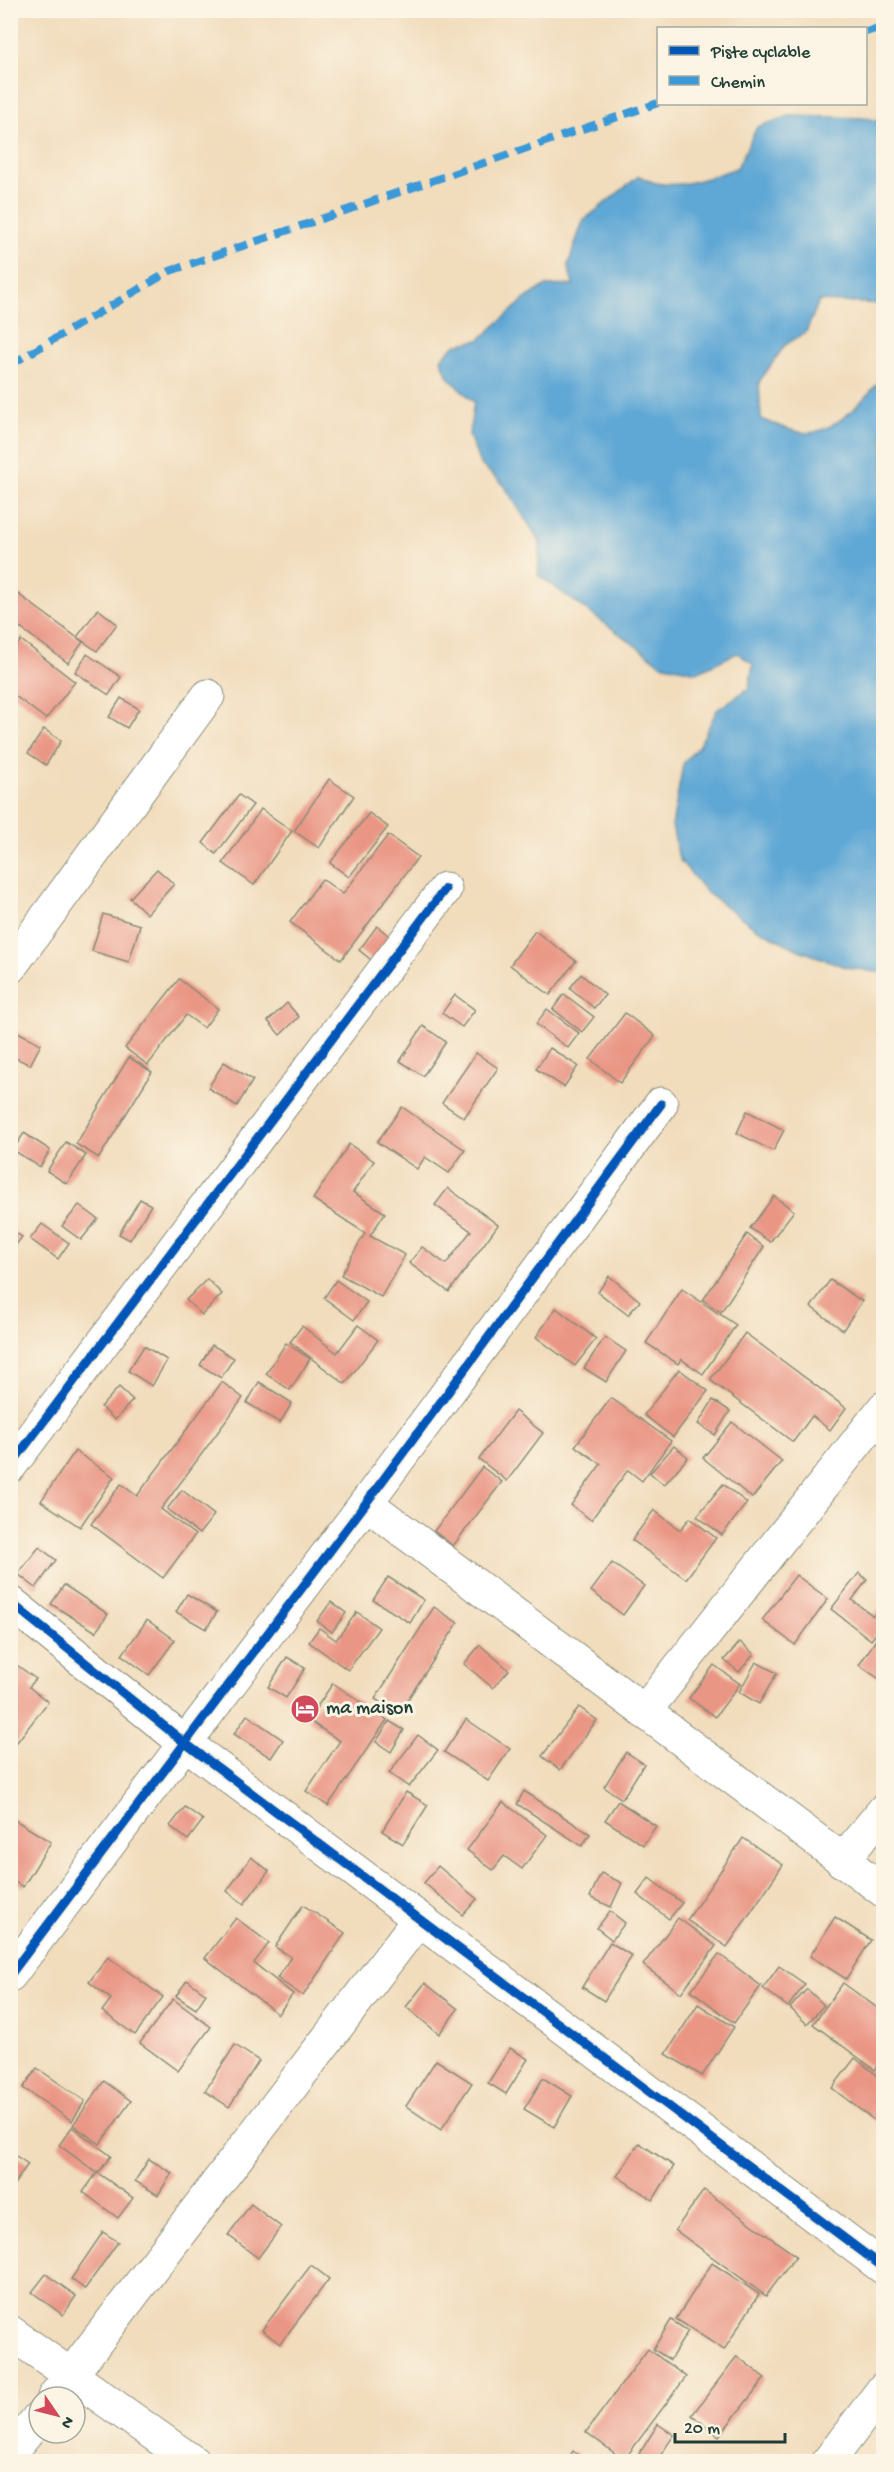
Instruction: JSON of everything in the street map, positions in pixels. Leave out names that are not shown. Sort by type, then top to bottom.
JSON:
[{"type":"street","points":[[10,967],[208,696]]},
{"type":"street","points":[[10,1466],[446,889]]},
{"type":"street","points":[[10,1975],[366,1503],[661,1104]]},
{"type":"street","points":[[644,1712],[884,1408]]},
{"type":"street","points":[[366,1503],[884,1892]]},
{"type":"street","points":[[10,1602],[185,1743],[884,2268]]},
{"type":"street","points":[[843,1861],[884,1810]]},
{"type":"street","points":[[64,2385],[419,1919]]},
{"type":"street","points":[[10,2332],[62,2385]]},
{"type":"street","points":[[828,2462],[884,2388]]},
{"type":"street","points":[[87,2400],[193,2462]]},
{"type":"street","points":[[10,2454],[27,2432]]},
{"type":"water","points":[[790,116],[866,118],[883,122],[883,304],[819,301],[806,332],[785,345],[759,382],[761,419],[795,431],[809,433],[825,429],[842,419],[877,384],[883,386],[883,973],[846,967],[799,950],[756,928],[707,893],[679,859],[672,826],[683,764],[700,744],[717,710],[749,688],[753,664],[737,653],[697,672],[661,664],[538,575],[540,542],[503,484],[480,464],[469,435],[474,402],[448,377],[441,359],[455,345],[479,340],[525,299],[545,286],[573,285],[568,265],[583,221],[639,176],[651,182],[676,184],[701,180],[737,168],[757,127]]},
{"type":"building","points":[[10,588],[83,642],[68,663],[10,620]]},
{"type":"building","points":[[98,609],[117,624],[97,651],[77,637]]},
{"type":"building","points":[[21,640],[75,682],[46,719],[10,692],[10,654]]},
{"type":"building","points":[[87,654],[121,677],[109,695],[75,672]]},
{"type":"building","points":[[121,698],[139,709],[127,728],[109,717]]},
{"type":"building","points":[[44,729],[61,741],[46,765],[28,753]]},
{"type":"building","points":[[329,779],[354,796],[319,848],[294,831]]},
{"type":"building","points":[[239,795],[253,805],[216,854],[203,843]]},
{"type":"building","points":[[261,809],[292,831],[254,885],[223,863]]},
{"type":"building","points":[[369,813],[388,827],[349,877],[330,863]]},
{"type":"building","points":[[388,835],[418,857],[341,960],[290,922],[322,879],[343,894]]},
{"type":"building","points":[[157,869],[174,884],[147,914],[130,898]]},
{"type":"building","points":[[103,914],[140,925],[129,962],[92,951]]},
{"type":"building","points":[[377,926],[393,939],[375,963],[359,950]]},
{"type":"building","points":[[535,931],[576,961],[550,995],[510,965]]},
{"type":"building","points":[[581,974],[605,995],[594,1008],[570,988]]},
{"type":"building","points":[[179,979],[218,1009],[204,1028],[186,1015],[148,1065],[125,1048]]},
{"type":"building","points":[[564,994],[594,1017],[582,1032],[553,1009]]},
{"type":"building","points":[[455,995],[475,1010],[462,1027],[442,1013]]},
{"type":"building","points":[[287,1003],[299,1017],[280,1035],[268,1021]]},
{"type":"building","points":[[547,1009],[579,1033],[568,1048],[536,1024]]},
{"type":"building","points":[[625,1013],[655,1036],[620,1083],[590,1059]]},
{"type":"building","points":[[423,1026],[446,1042],[423,1076],[400,1061]]},
{"type":"building","points":[[10,1028],[41,1044],[30,1065],[10,1055]]},
{"type":"building","points":[[550,1048],[578,1066],[564,1087],[536,1069]]},
{"type":"building","points":[[476,1053],[498,1068],[464,1118],[442,1103]]},
{"type":"building","points":[[129,1057],[152,1072],[99,1158],[76,1144]]},
{"type":"building","points":[[224,1062],[253,1080],[237,1106],[208,1088]]},
{"type":"building","points":[[402,1107],[465,1150],[449,1173],[425,1157],[417,1169],[377,1142]]},
{"type":"building","points":[[747,1111],[784,1130],[773,1151],[737,1133]]},
{"type":"building","points":[[24,1133],[50,1150],[40,1167],[13,1150]]},
{"type":"building","points":[[66,1142],[86,1155],[67,1184],[47,1171]]},
{"type":"building","points":[[349,1144],[374,1161],[353,1192],[385,1213],[370,1236],[405,1255],[381,1297],[341,1275],[365,1233],[313,1199]]},
{"type":"building","points":[[448,1188],[498,1225],[449,1292],[409,1263],[422,1247],[446,1264],[471,1231],[435,1205]]},
{"type":"building","points":[[774,1196],[794,1211],[770,1242],[750,1228]]},
{"type":"building","points":[[140,1199],[151,1205],[130,1240],[119,1234]]},
{"type":"building","points":[[79,1205],[98,1219],[81,1240],[62,1226]]},
{"type":"building","points":[[42,1224],[69,1243],[58,1259],[30,1239]]},
{"type":"building","points":[[10,1229],[22,1237],[10,1253]]},
{"type":"building","points":[[747,1234],[764,1247],[721,1312],[703,1300]]},
{"type":"building","points":[[609,1276],[640,1301],[628,1315],[598,1292]]},
{"type":"building","points":[[207,1279],[222,1294],[202,1315],[186,1300]]},
{"type":"building","points":[[336,1280],[367,1302],[354,1320],[324,1298]]},
{"type":"building","points":[[830,1280],[862,1301],[843,1330],[811,1307]]},
{"type":"building","points":[[682,1289],[736,1325],[703,1374],[681,1359],[678,1364],[646,1343]]},
{"type":"building","points":[[556,1308],[596,1339],[575,1366],[536,1337]]},
{"type":"building","points":[[358,1325],[378,1340],[345,1384],[290,1342],[302,1326],[337,1353]]},
{"type":"building","points":[[745,1333],[846,1408],[830,1430],[812,1416],[793,1442],[710,1380]]},
{"type":"building","points":[[605,1337],[626,1351],[606,1382],[584,1368]]},
{"type":"building","points":[[286,1343],[310,1359],[290,1390],[266,1374]]},
{"type":"building","points":[[212,1345],[234,1358],[221,1378],[200,1365]]},
{"type":"building","points":[[144,1346],[167,1360],[152,1386],[128,1371]]},
{"type":"building","points":[[679,1369],[708,1391],[673,1437],[644,1415]]},
{"type":"building","points":[[222,1382],[243,1398],[161,1509],[195,1535],[163,1578],[91,1524],[121,1484],[137,1496]]},
{"type":"building","points":[[259,1382],[292,1403],[280,1423],[247,1403]]},
{"type":"building","points":[[119,1387],[133,1400],[115,1420],[101,1407]]},
{"type":"building","points":[[611,1398],[671,1441],[642,1481],[628,1470],[591,1520],[571,1505],[601,1464],[575,1446]]},
{"type":"building","points":[[713,1400],[730,1411],[715,1435],[698,1424]]},
{"type":"building","points":[[515,1411],[543,1433],[507,1481],[479,1459]]},
{"type":"building","points":[[732,1422],[782,1461],[752,1498],[703,1458]]},
{"type":"building","points":[[674,1446],[688,1457],[664,1485],[650,1473]]},
{"type":"building","points":[[75,1451],[114,1477],[80,1527],[41,1501]]},
{"type":"building","points":[[482,1467],[502,1482],[453,1546],[434,1531]]},
{"type":"building","points":[[723,1484],[747,1503],[722,1535],[697,1516]]},
{"type":"building","points":[[182,1490],[214,1515],[199,1534],[167,1509]]},
{"type":"building","points":[[654,1510],[680,1530],[690,1518],[716,1538],[686,1579],[632,1540]]},
{"type":"building","points":[[39,1547],[56,1560],[36,1588],[18,1574]]},
{"type":"building","points":[[612,1563],[644,1586],[623,1615],[591,1591]]},
{"type":"building","points":[[859,1573],[867,1580],[852,1600],[873,1616],[884,1603],[884,1624],[871,1640],[831,1609]]},
{"type":"building","points":[[796,1575],[828,1599],[795,1645],[762,1620]]},
{"type":"building","points":[[388,1577],[424,1600],[410,1623],[373,1600]]},
{"type":"building","points":[[64,1585],[108,1614],[96,1632],[51,1604]]},
{"type":"building","points":[[187,1594],[217,1612],[206,1629],[176,1612]]},
{"type":"building","points":[[331,1602],[346,1613],[332,1632],[317,1621]]},
{"type":"building","points":[[434,1607],[458,1623],[398,1714],[375,1699]]},
{"type":"building","points":[[357,1612],[379,1628],[348,1670],[309,1642],[319,1628],[336,1640]]},
{"type":"building","points":[[147,1620],[175,1640],[149,1675],[122,1655]]},
{"type":"building","points":[[884,1628],[884,1682],[859,1665]]},
{"type":"building","points":[[740,1642],[754,1654],[739,1672],[724,1660]]},
{"type":"building","points":[[480,1645],[509,1670],[493,1688],[464,1664]]},
{"type":"building","points":[[287,1657],[305,1668],[286,1698],[268,1687]]},
{"type":"building","points":[[10,1660],[36,1679],[29,1687],[48,1702],[10,1751],[10,1712],[17,1704],[10,1699]]},
{"type":"building","points":[[756,1662],[777,1673],[759,1704],[739,1692]]},
{"type":"building","points":[[714,1665],[740,1684],[715,1717],[689,1698]]},
{"type":"building","points":[[333,1683],[387,1720],[328,1806],[306,1791],[340,1741],[308,1720]]},
{"type":"building","points":[[579,1707],[597,1720],[560,1770],[542,1756]]},
{"type":"building","points":[[247,1715],[283,1740],[271,1758],[234,1734]]},
{"type":"building","points":[[466,1719],[510,1749],[488,1781],[444,1752]]},
{"type":"building","points":[[389,1721],[404,1730],[391,1752],[376,1742]]},
{"type":"building","points":[[418,1735],[438,1750],[409,1787],[389,1773]]},
{"type":"building","points":[[626,1752],[644,1764],[622,1799],[604,1787]]},
{"type":"building","points":[[524,1791],[590,1834],[582,1846],[517,1804]]},
{"type":"building","points":[[406,1792],[428,1805],[403,1844],[382,1831]]},
{"type":"building","points":[[618,1801],[656,1826],[643,1845],[605,1820]]},
{"type":"building","points":[[503,1802],[547,1835],[522,1869],[504,1856],[493,1870],[467,1850]]},
{"type":"building","points":[[185,1807],[203,1820],[188,1840],[170,1826]]},
{"type":"building","points":[[10,1817],[51,1842],[23,1887],[10,1879]]},
{"type":"building","points":[[743,1838],[783,1865],[727,1947],[687,1920]]},
{"type":"building","points":[[251,1857],[269,1871],[244,1904],[227,1891]]},
{"type":"building","points":[[438,1866],[477,1899],[463,1915],[424,1883]]},
{"type":"building","points":[[601,1873],[622,1883],[611,1907],[590,1897]]},
{"type":"building","points":[[649,1878],[682,1903],[669,1919],[637,1894]]},
{"type":"building","points":[[303,1905],[345,1933],[303,1996],[277,1978],[291,1957],[275,1947]]},
{"type":"building","points":[[610,1911],[625,1923],[612,1940],[597,1928]]},
{"type":"building","points":[[835,1917],[871,1940],[846,1979],[810,1956]]},
{"type":"building","points":[[236,1918],[269,1943],[254,1963],[293,1994],[278,2014],[205,1958]]},
{"type":"building","points":[[678,1918],[716,1946],[681,1993],[643,1965]]},
{"type":"building","points":[[610,1942],[632,1956],[604,2001],[582,1987]]},
{"type":"building","points":[[719,1954],[761,1986],[734,2023],[691,1990]]},
{"type":"building","points":[[108,1957],[163,1997],[135,2035],[102,2011],[111,1999],[89,1982]]},
{"type":"building","points":[[779,1966],[805,1984],[788,2007],[763,1988]]},
{"type":"building","points":[[187,1980],[206,1994],[196,2009],[176,1996]]},
{"type":"building","points":[[425,1983],[458,2009],[439,2034],[406,2007]]},
{"type":"building","points":[[843,1983],[884,2013],[884,2059],[875,2070],[813,2024]]},
{"type":"building","points":[[807,1989],[824,2005],[807,2024],[790,2008]]},
{"type":"building","points":[[173,1999],[211,2027],[178,2071],[140,2043]]},
{"type":"building","points":[[698,2004],[734,2027],[702,2076],[666,2054]]},
{"type":"building","points":[[235,2045],[259,2061],[229,2107],[205,2091]]},
{"type":"building","points":[[510,2048],[528,2059],[506,2094],[488,2083]]},
{"type":"building","points":[[855,2058],[877,2075],[884,2067],[884,2118],[879,2124],[832,2088]]},
{"type":"building","points":[[436,2060],[472,2083],[441,2130],[406,2106]]},
{"type":"building","points":[[37,2068],[85,2101],[72,2121],[23,2088]]},
{"type":"building","points":[[543,2078],[572,2096],[554,2127],[524,2109]]},
{"type":"building","points":[[104,2081],[131,2101],[100,2144],[73,2125]]},
{"type":"building","points":[[72,2127],[111,2156],[98,2173],[133,2198],[118,2218],[83,2192],[97,2173],[59,2145]]},
{"type":"building","points":[[639,2143],[674,2166],[653,2200],[617,2176]]},
{"type":"building","points":[[10,2152],[28,2164],[10,2190]]},
{"type":"building","points":[[149,2159],[172,2173],[158,2195],[135,2181]]},
{"type":"building","points":[[704,2190],[796,2256],[766,2296],[675,2230]]},
{"type":"building","points":[[251,2204],[281,2227],[258,2258],[228,2235]]},
{"type":"building","points":[[103,2232],[118,2242],[85,2289],[71,2279]]},
{"type":"building","points":[[712,2263],[759,2294],[724,2350],[676,2319]]},
{"type":"building","points":[[311,2265],[329,2279],[280,2344],[262,2330]]},
{"type":"building","points":[[46,2274],[76,2296],[63,2315],[32,2292]]},
{"type":"building","points":[[671,2320],[688,2331],[670,2360],[653,2349]]},
{"type":"building","points":[[648,2349],[686,2377],[624,2460],[586,2432]]},
{"type":"building","points":[[737,2356],[765,2378],[719,2436],[692,2415]]},
{"type":"building","points":[[658,2424],[674,2435],[656,2462],[634,2462]]},
{"type":"building","points":[[573,2451],[587,2462],[566,2462]]},
{"type":"marked path","points":[[867,32],[884,26]]},
{"type":"marked path","points":[[10,365],[170,271],[657,103]]},
{"type":"cycle path","points":[[10,1466],[445,889]]},
{"type":"cycle path","points":[[10,1975],[366,1503],[661,1104]]},
{"type":"cycle path","points":[[10,1602],[185,1743],[884,2268]]},
{"type":"place","name":"ma maison","points":[[305,1709]]}]
